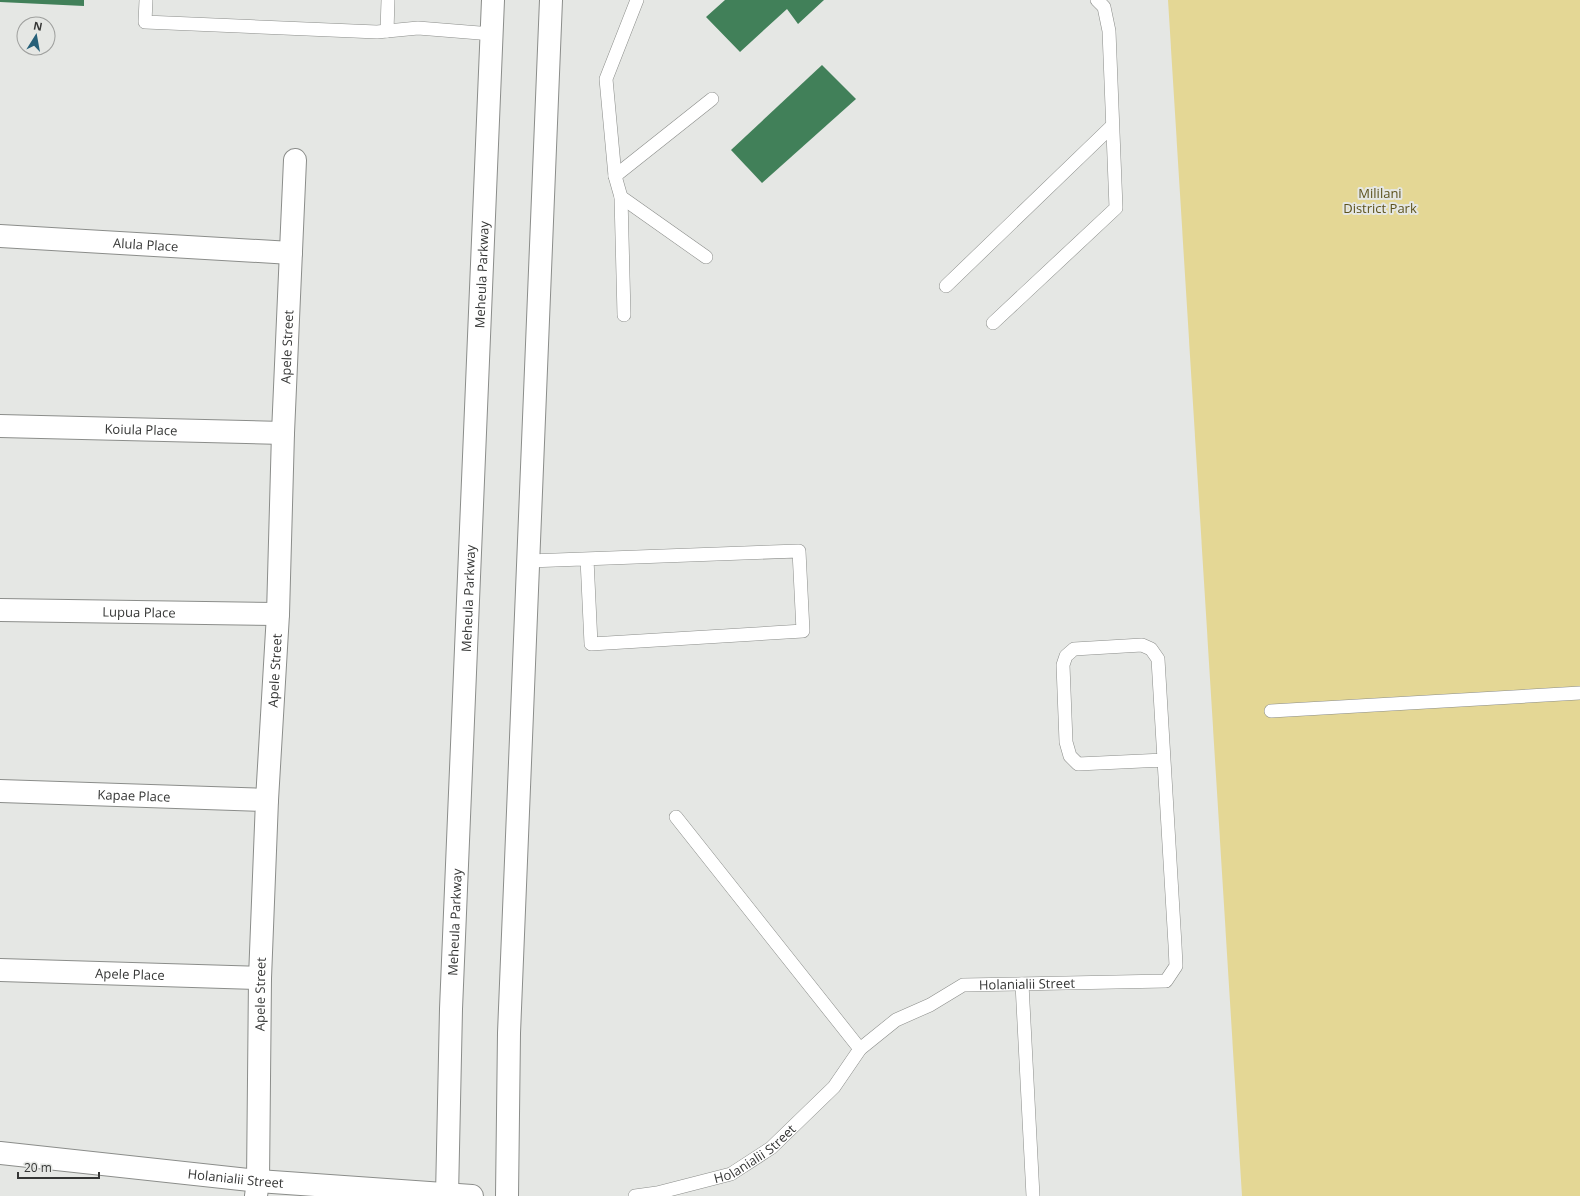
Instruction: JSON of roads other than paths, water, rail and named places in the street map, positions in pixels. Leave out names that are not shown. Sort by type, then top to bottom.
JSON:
[{"type":"street","name":"Meheula Parkway","points":[[447,1195],[452,1001],[493,0]]},
{"type":"street","points":[[507,1196],[509,1033],[551,0]]},
{"type":"street","name":"Apele Street","points":[[257,1188],[260,978],[267,800],[278,614],[283,433],[295,160]]},
{"type":"street","name":"Alula Place","points":[[0,236],[291,253]]},
{"type":"street","name":"Koiula Place","points":[[0,426],[283,433]]},
{"type":"street","name":"Lupua Place","points":[[0,610],[278,614]]},
{"type":"street","name":"Kapae Place","points":[[0,791],[267,800]]},
{"type":"street","name":"Apele Place","points":[[0,970],[260,978]]},
{"type":"street","name":"Holanialii Street","points":[[0,1153],[257,1188],[472,1196]]},
{"type":"lane","points":[[146,0],[145,22],[377,32],[418,28],[492,34]]},
{"type":"lane","points":[[387,31],[388,0]]},
{"type":"lane","points":[[624,315],[621,197],[615,176],[606,79],[636,0]]},
{"type":"lane","points":[[993,323],[1116,208],[1109,32],[1104,7],[1097,0]]},
{"type":"lane","points":[[615,176],[712,99]]},
{"type":"lane","points":[[946,286],[1112,126]]},
{"type":"lane","points":[[621,197],[706,257]]},
{"type":"lane","points":[[529,561],[587,558],[799,550],[803,631],[592,644],[587,558]]},
{"type":"lane","name":"Holanialii Street","points":[[635,1196],[657,1193],[731,1174],[771,1148],[834,1087],[860,1049],[896,1020],[930,1005],[963,985],[1166,981],[1176,966],[1164,760],[1158,659],[1151,649],[1142,645],[1074,649],[1066,656],[1064,665],[1066,742],[1070,756],[1078,764],[1164,760]]},
{"type":"lane","points":[[1271,711],[1580,693]]},
{"type":"lane","points":[[676,817],[860,1049]]},
{"type":"lane","points":[[1022,984],[1034,1196]]},
{"type":"park label","name":"Mililani District Park","points":[[1380,200]]}]
